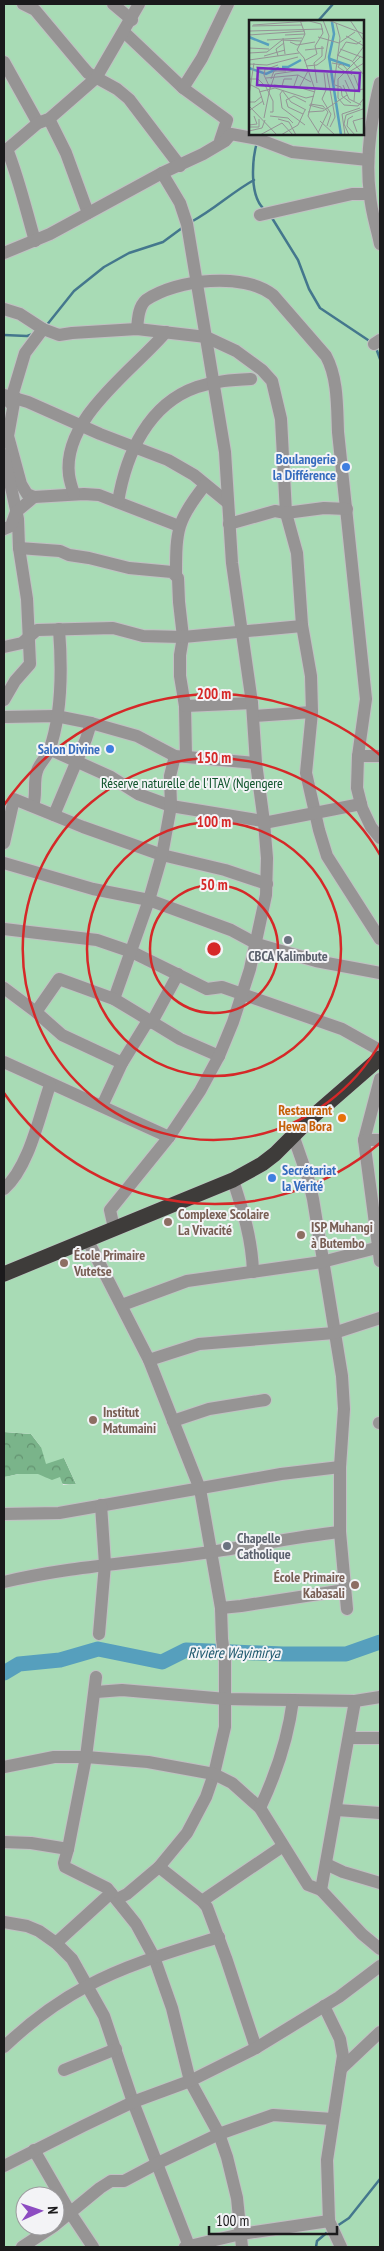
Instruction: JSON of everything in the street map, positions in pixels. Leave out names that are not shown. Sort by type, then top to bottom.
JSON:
[{"type":"highway","points":[[4,1274],[233,1180],[262,1164],[380,1058]]},
{"type":"street","points":[[23,4],[37,7],[82,66],[96,78],[117,89],[129,99],[180,166]]},
{"type":"street","points":[[113,4],[132,20]]},
{"type":"street","points":[[35,241],[16,172],[5,150],[96,78],[140,4]]},
{"type":"street","points":[[183,88],[202,58],[228,4]]},
{"type":"street","points":[[124,32],[183,88],[227,120],[217,146]]},
{"type":"street","points":[[4,62],[66,153],[88,213]]},
{"type":"street","points":[[380,83],[368,160],[380,244]]},
{"type":"street","points":[[4,253],[35,241],[162,173],[180,166],[217,146],[230,134],[258,139],[292,152],[368,160]]},
{"type":"street","points":[[114,1228],[110,1210],[169,1137],[200,1091],[219,1056],[233,1022],[257,944],[263,918],[267,884],[264,822],[256,764],[254,716],[241,630],[229,524],[225,452],[212,383],[188,224],[180,203],[162,173]]},
{"type":"street","points":[[263,214],[373,191]]},
{"type":"street","points":[[137,329],[140,310],[146,300],[170,289],[217,281],[243,282],[264,288],[278,300],[298,326],[326,356],[331,365],[337,405],[356,621],[366,698],[358,756],[357,788],[361,804],[371,827],[380,838]]},
{"type":"street","points":[[4,309],[20,314],[43,329],[60,336],[72,332],[137,329],[206,337],[236,351],[262,370],[272,381],[276,392],[283,434],[286,513],[297,553],[302,626],[311,676],[312,712],[306,773],[314,812],[327,856],[380,939]]},
{"type":"street","points":[[4,424],[10,396],[25,353],[43,329]]},
{"type":"street","points":[[74,494],[69,475],[70,464],[77,436],[82,426],[93,409],[118,380],[166,332]]},
{"type":"street","points":[[118,502],[122,477],[134,447],[152,416],[170,402],[197,387],[212,383],[250,379]]},
{"type":"street","points":[[10,396],[179,466],[194,475],[227,502]]},
{"type":"street","points":[[10,396],[8,436],[27,494],[34,496],[99,495],[179,526]]},
{"type":"street","points":[[4,455],[7,491],[17,516]]},
{"type":"street","points":[[114,999],[132,952],[162,855],[171,806],[170,776],[181,757],[185,706],[180,676],[180,654],[183,636],[178,578],[176,574],[179,526],[181,518],[205,485]]},
{"type":"street","points":[[7,491],[24,488]]},
{"type":"street","points":[[4,700],[15,681],[30,664],[27,599],[19,548],[16,512],[34,496]]},
{"type":"street","points":[[229,524],[275,510],[286,513],[324,508],[347,509]]},
{"type":"street","points":[[4,529],[11,526],[17,516]]},
{"type":"street","points":[[19,548],[60,551],[69,555],[129,568],[176,574]]},
{"type":"street","points":[[4,646],[22,643],[36,630],[112,628],[143,636],[183,636],[214,635],[241,630],[302,626]]},
{"type":"street","points":[[33,806],[37,771],[49,750],[56,716],[62,661],[59,629]]},
{"type":"street","points":[[185,706],[252,702]]},
{"type":"street","points":[[254,716],[312,712]]},
{"type":"street","points":[[4,716],[56,716],[130,733],[181,757],[256,764]]},
{"type":"street","points":[[54,815],[77,762],[91,723]]},
{"type":"street","points":[[49,750],[111,777],[138,794],[171,806],[264,822],[361,804]]},
{"type":"street","points":[[358,756],[380,756]]},
{"type":"street","points":[[4,843],[14,799],[162,855],[225,870],[267,884]]},
{"type":"street","points":[[4,863],[93,889],[149,900],[231,930],[257,944],[316,961],[380,973]]},
{"type":"street","points":[[4,929],[97,940],[132,952],[207,989],[222,987],[342,1029],[376,1048],[380,1053]]},
{"type":"street","points":[[102,1106],[122,1063],[146,1024],[152,1022],[178,974]]},
{"type":"street","points":[[36,1012],[59,979],[114,999],[198,1048],[219,1056]]},
{"type":"street","points":[[4,988],[36,1012],[62,1035],[122,1063]]},
{"type":"street","points":[[4,1062],[50,1085],[102,1106],[169,1137]]},
{"type":"street","points":[[380,1079],[364,1140],[380,1261]]},
{"type":"street","points":[[4,1189],[11,1182],[22,1164],[50,1085]]},
{"type":"street","points":[[293,1135],[308,1178],[342,1376],[344,1410],[340,1467],[340,1532],[347,1609]]},
{"type":"street","points":[[364,1140],[380,1140]]},
{"type":"street","points":[[233,1180],[248,1231],[252,1251],[252,1272]]},
{"type":"street","points":[[56,1943],[114,1896],[127,1894],[159,1867],[187,1833],[206,1797],[214,1774],[225,1727],[225,1661],[221,1608],[200,1489],[149,1360],[87,1239]]},
{"type":"street","points":[[122,1305],[188,1281],[322,1262],[379,1248]]},
{"type":"street","points":[[149,1360],[199,1344],[334,1333],[380,1318]]},
{"type":"street","points":[[173,1421],[209,1409],[265,1400]]},
{"type":"street","points":[[4,1514],[59,1513],[281,1474],[340,1467]]},
{"type":"street","points":[[100,1634],[104,1564],[101,1505]]},
{"type":"street","points":[[4,1582],[44,1572],[212,1552],[340,1532]]},
{"type":"street","points":[[221,1608],[345,1590]]},
{"type":"street","points":[[96,1677],[96,1692],[86,1757],[64,1863],[65,1867],[92,1879],[114,1896],[136,1924],[154,1957],[172,2008],[190,2081],[219,2134],[232,2176],[241,2241]]},
{"type":"street","points":[[96,1692],[122,1690],[226,1699],[355,1701],[380,1697]]},
{"type":"street","points":[[260,1808],[273,1780],[288,1733],[293,1700]]},
{"type":"street","points":[[321,1890],[350,1738],[355,1701]]},
{"type":"street","points":[[350,1738],[380,1738]]},
{"type":"street","points":[[4,1767],[54,1757],[86,1757],[148,1762],[214,1774],[232,1783],[260,1808],[308,1885],[321,1890],[362,1934],[380,1949]]},
{"type":"street","points":[[336,1810],[380,1813]]},
{"type":"street","points":[[4,1842],[68,1849]]},
{"type":"street","points":[[202,1901],[283,1846]]},
{"type":"street","points":[[326,1864],[343,1872],[380,1883]]},
{"type":"street","points":[[159,1867],[202,1901],[213,1920],[256,2048]]},
{"type":"street","points":[[4,1922],[26,1926],[56,1943],[72,1959],[104,2016],[133,2102],[187,2247],[241,2241],[329,2221]]},
{"type":"street","points":[[4,2047],[23,2029],[87,1986],[154,1957],[219,1937]]},
{"type":"street","points":[[4,2166],[133,2102],[190,2081],[256,2048],[371,1975],[380,1966]]},
{"type":"street","points":[[324,2006],[340,2039],[343,2056],[332,2119],[331,2144],[327,2160],[329,2221],[341,2247]]},
{"type":"street","points":[[341,2069],[380,2032]]},
{"type":"street","points":[[64,2070],[116,2049]]},
{"type":"street","points":[[65,2218],[100,2188],[111,2182],[124,2181],[219,2134],[274,2115],[332,2119]]},
{"type":"street","points":[[34,2150],[70,2214],[93,2247]]},
{"type":"street","points":[[22,2247],[39,2236]]},
{"type":"green space","name":"Réserve naturelle de l'ITAV (Ngengere","points":[[4,4],[380,4],[380,2247],[4,2247],[4,1477],[19,1474],[38,1474],[52,1480],[60,1477],[63,1485],[76,1484],[64,1458],[46,1464],[41,1447],[31,1434],[4,1432]]},
{"type":"green space","points":[[4,1432],[31,1434],[41,1447],[64,1458],[76,1484],[62,1484],[34,1476],[18,1474],[4,1477]]},
{"type":"waterway","points":[[319,20],[333,4]]},
{"type":"waterway","points":[[257,142],[253,168],[254,188],[256,196],[265,210]]},
{"type":"waterway","points":[[191,222],[254,180]]},
{"type":"waterway","points":[[272,218],[298,260],[309,289],[320,308],[371,342]]},
{"type":"waterway","points":[[46,326],[74,291],[104,267],[129,253],[163,242],[182,228]]},
{"type":"waterway","points":[[4,335],[27,336],[33,334]]},
{"type":"waterway","points":[[376,348],[380,359]]},
{"type":"waterway","name":"Rivière Wayimirya","points":[[4,1673],[19,1664],[60,1660],[98,1649],[162,1662],[186,1650],[283,1654],[346,1654],[380,1642]]},
{"type":"waterway","points":[[337,2226],[349,2218],[380,2179]]},
{"type":"waterway","points":[[316,2247],[317,2241],[330,2230]]},
{"type":"place","name":"Boulangerie la Différence","points":[[346,467]]},
{"type":"place","name":"Salon Divine","points":[[110,749]]},
{"type":"place","name":"CBCA Kalimbute","points":[[288,940]]},
{"type":"place","name":"Restaurant Hewa Bora","points":[[342,1118]]},
{"type":"place","name":"Secrétariat la Vérité","points":[[272,1178]]},
{"type":"place","name":"Complexe Scolaire La Vivacité","points":[[168,1222]]},
{"type":"place","name":"ISP Muhangi à Butembo","points":[[301,1235]]},
{"type":"place","name":"École Primaire Vutetse","points":[[64,1263]]},
{"type":"place","name":"Institut Matumaini","points":[[93,1420]]},
{"type":"place","name":"Chapelle Catholique","points":[[227,1546]]},
{"type":"place","name":"École Primaire Kabasali","points":[[355,1585]]}]
